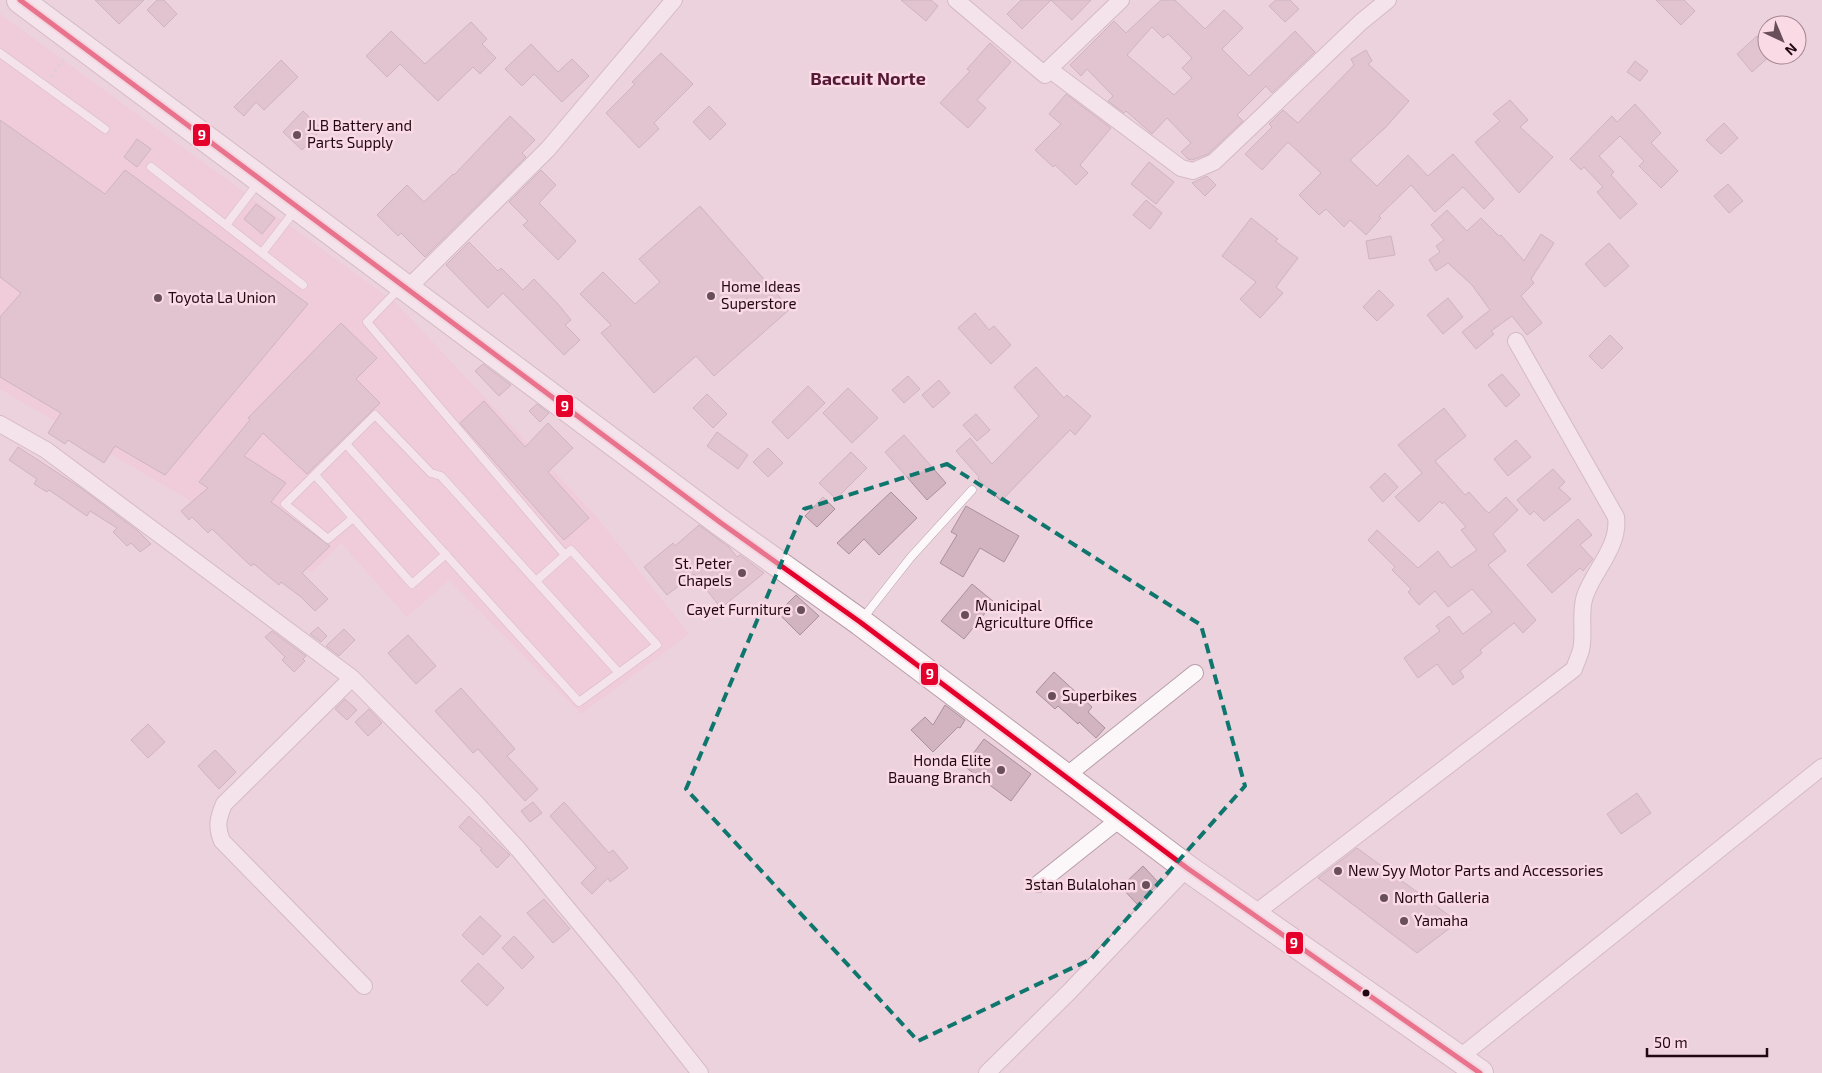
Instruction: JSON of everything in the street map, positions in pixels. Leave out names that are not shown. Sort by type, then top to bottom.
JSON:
[{"type":"highway","points":[[20,0],[721,523],[860,622],[1187,868],[1480,1073]]},
{"type":"street","points":[[404,287],[548,149],[674,0]]},
{"type":"street","points":[[956,0],[1045,75],[1121,0]]},
{"type":"street","points":[[1050,69],[1180,168],[1193,171],[1204,168],[1222,154],[1266,110],[1361,22],[1388,0]]},
{"type":"street","points":[[1254,915],[1574,669],[1581,650],[1584,598],[1593,577],[1608,556],[1617,526],[1616,517],[1516,341]]},
{"type":"street","points":[[0,424],[46,450],[352,678],[475,802],[518,849],[626,978],[700,1073]]},
{"type":"street","points":[[1066,776],[1195,673]]},
{"type":"street","points":[[352,678],[224,804],[218,818],[218,830],[222,841],[364,986]]},
{"type":"street","points":[[1459,1058],[1822,767]]},
{"type":"street","points":[[1038,884],[1121,818]]},
{"type":"street","points":[[987,1073],[1070,992],[1187,868]]},
{"type":"lane","points":[[0,53],[105,129]]},
{"type":"lane","points":[[151,167],[303,285]]},
{"type":"lane","points":[[226,225],[261,180]]},
{"type":"lane","points":[[262,253],[298,207]]},
{"type":"lane","points":[[404,287],[367,322],[565,555]]},
{"type":"lane","points":[[353,518],[328,539],[286,504],[376,415],[431,473],[441,476],[619,673]]},
{"type":"lane","points":[[346,444],[579,702],[657,645],[571,550],[536,581]]},
{"type":"lane","points":[[315,475],[412,584],[446,554]]},
{"type":"lane","points":[[860,622],[911,558],[972,490]]},
{"type":"highlighted area","points":[[947,464],[1201,625],[1245,786],[1091,959],[918,1041],[686,789],[804,509]]},
{"type":"shaded area","name":"Toyota La Union","points":[[0,14],[397,304],[596,516],[689,634],[581,714],[449,580],[407,617],[341,543],[312,572],[0,389]]},
{"type":"building","points":[[95,0],[144,0],[119,24]]},
{"type":"building","points":[[157,0],[164,0],[177,14],[164,27],[147,10]]},
{"type":"building","points":[[901,0],[931,0],[938,6],[926,21]]},
{"type":"building","points":[[1021,0],[1051,0],[1022,29],[1007,14]]},
{"type":"building","points":[[1051,0],[1091,0],[1072,20]]},
{"type":"building","points":[[1161,0],[1175,0],[1205,29],[1224,10],[1243,28],[1222,49],[1249,76],[1295,31],[1315,52],[1272,93],[1266,86],[1237,115],[1243,121],[1208,154],[1192,160],[1188,159],[1181,152],[1191,143],[1167,118],[1152,134],[1126,111],[1124,113],[1108,101],[1113,96],[1087,69],[1081,76],[1070,65],[1114,21],[1126,33]],"holes":[[[1152,27],[1163,38],[1168,34],[1192,58],[1182,68],[1192,78],[1174,95],[1127,55]]]},
{"type":"building","points":[[1276,0],[1290,0],[1299,9],[1285,22],[1269,6]]},
{"type":"building","points":[[1656,0],[1684,0],[1695,11],[1681,25]]},
{"type":"building","points":[[471,22],[487,39],[482,44],[496,58],[480,74],[473,67],[438,101],[400,64],[387,77],[366,56],[391,31],[425,64]]},
{"type":"building","points":[[1757,36],[1757,65],[1760,65],[1752,72],[1737,54]]},
{"type":"building","points":[[990,43],[1011,62],[977,100],[986,108],[968,128],[940,103],[970,71],[967,69]]},
{"type":"building","points":[[531,44],[558,72],[572,59],[589,76],[562,102],[534,74],[522,86],[505,69]]},
{"type":"building","points":[[1366,50],[1372,61],[1368,64],[1409,101],[1386,127],[1350,160],[1377,186],[1408,155],[1428,176],[1453,154],[1494,199],[1484,209],[1463,187],[1435,212],[1411,185],[1379,216],[1381,218],[1366,235],[1350,220],[1344,227],[1326,209],[1319,215],[1299,195],[1321,173],[1288,142],[1262,170],[1245,154],[1272,127],[1269,124],[1283,110],[1298,123],[1354,65],[1351,59]]},
{"type":"building","points":[[661,53],[693,84],[654,123],[659,129],[639,148],[606,113],[635,84],[632,82]]},
{"type":"building","points":[[281,60],[298,77],[264,110],[256,102],[244,116],[234,107]]},
{"type":"building","points":[[1635,61],[1648,71],[1640,81],[1627,72]]},
{"type":"building","points":[[1066,94],[1111,128],[1080,165],[1088,173],[1076,185],[1055,165],[1053,167],[1035,150],[1061,124],[1049,114]]},
{"type":"building","points":[[1510,100],[1528,120],[1520,127],[1553,157],[1519,193],[1475,142],[1500,121],[1493,114]]},
{"type":"building","points":[[1635,104],[1661,133],[1651,143],[1678,171],[1661,188],[1639,166],[1644,161],[1620,136],[1599,156],[1614,172],[1611,175],[1637,204],[1620,219],[1597,192],[1603,187],[1584,167],[1581,170],[1570,159],[1612,116],[1617,122]]},
{"type":"building","points":[[709,106],[726,124],[710,140],[693,122]]},
{"type":"building","points":[[303,111],[322,129],[302,150],[283,132]]},
{"type":"building","points":[[510,116],[535,140],[522,153],[526,157],[425,257],[401,233],[398,236],[377,215],[407,185],[424,202],[454,175]]},
{"type":"building","name":"Toyota La Union","points":[[0,120],[105,194],[125,170],[308,304],[165,475],[115,446],[104,463],[68,440],[65,444],[48,433],[61,413],[0,377],[0,317],[21,293],[0,277]]},
{"type":"building","points":[[1724,123],[1738,138],[1721,154],[1706,140]]},
{"type":"building","points":[[137,139],[151,149],[137,167],[124,157]]},
{"type":"building","points":[[1149,162],[1174,182],[1156,204],[1131,184]]},
{"type":"building","points":[[541,170],[556,185],[539,203],[576,241],[558,260],[523,225],[528,221],[509,202]]},
{"type":"building","points":[[1207,176],[1216,185],[1205,196],[1192,183]]},
{"type":"building","points":[[1728,184],[1743,201],[1729,213],[1714,196]]},
{"type":"building","points":[[1146,200],[1162,213],[1150,229],[1133,215]]},
{"type":"building","points":[[256,204],[275,218],[262,234],[244,219]]},
{"type":"building","name":"Home Ideas Superstore","points":[[700,206],[790,309],[714,376],[696,356],[654,393],[601,333],[611,325],[580,294],[603,272],[635,304],[660,282],[639,259]]},
{"type":"building","points":[[1447,210],[1467,231],[1481,218],[1499,236],[1501,235],[1524,261],[1541,234],[1554,243],[1531,279],[1534,283],[1521,296],[1542,323],[1527,335],[1512,316],[1491,331],[1494,334],[1476,349],[1462,332],[1490,310],[1472,285],[1448,263],[1436,271],[1429,260],[1440,252],[1436,246],[1444,240],[1431,225]]},
{"type":"building","points":[[1251,218],[1278,239],[1275,241],[1298,258],[1276,287],[1283,293],[1260,318],[1240,299],[1256,282],[1222,256]]},
{"type":"building","points":[[1391,236],[1395,255],[1369,259],[1366,241]]},
{"type":"building","points":[[469,242],[498,271],[501,268],[523,290],[534,279],[571,320],[565,325],[580,340],[564,355],[503,293],[488,308],[446,265]]},
{"type":"building","points":[[1609,243],[1629,266],[1605,287],[1585,264]]},
{"type":"building","points":[[1379,290],[1394,305],[1377,321],[1363,307]]},
{"type":"building","points":[[1448,298],[1463,317],[1443,334],[1427,315]]},
{"type":"building","points":[[975,313],[989,330],[994,326],[1011,345],[991,364],[958,328]]},
{"type":"building","points":[[341,323],[377,358],[356,379],[380,403],[307,474],[263,433],[244,456],[286,483],[271,502],[330,546],[302,573],[328,599],[315,611],[301,597],[281,582],[279,585],[254,564],[251,566],[212,529],[208,533],[192,517],[189,520],[181,511],[208,488],[199,482],[250,420],[248,418]]},
{"type":"building","points":[[1610,335],[1623,348],[1602,369],[1589,356]]},
{"type":"building","points":[[483,364],[511,385],[499,396],[475,371]]},
{"type":"building","points":[[1036,367],[1064,398],[1067,395],[1091,416],[1075,435],[1070,430],[1001,501],[978,479],[979,477],[956,451],[970,438],[992,464],[1039,416],[1014,387]]},
{"type":"building","points":[[1502,374],[1520,395],[1506,407],[1488,385]]},
{"type":"building","points":[[908,376],[920,389],[904,403],[892,390]]},
{"type":"building","points":[[939,380],[950,393],[933,408],[922,395]]},
{"type":"building","points":[[808,386],[825,403],[788,439],[772,422]]},
{"type":"building","points":[[848,388],[878,418],[852,443],[823,413]]},
{"type":"building","points":[[707,394],[727,414],[713,428],[693,408]]},
{"type":"building","points":[[484,401],[525,447],[548,423],[573,448],[548,472],[589,518],[564,540],[460,423]]},
{"type":"building","points":[[537,404],[549,413],[540,422],[529,411]]},
{"type":"building","points":[[1444,408],[1466,436],[1435,461],[1465,495],[1469,492],[1489,513],[1506,497],[1518,510],[1493,534],[1506,551],[1488,565],[1536,620],[1523,633],[1514,623],[1480,650],[1482,653],[1460,671],[1464,677],[1453,685],[1437,664],[1418,678],[1404,658],[1440,631],[1436,626],[1449,616],[1463,634],[1492,612],[1472,589],[1448,607],[1435,591],[1419,605],[1408,592],[1411,589],[1392,570],[1395,567],[1368,540],[1377,530],[1418,568],[1438,551],[1451,568],[1477,550],[1461,530],[1466,527],[1444,502],[1442,504],[1440,501],[1419,522],[1395,497],[1422,473],[1398,445]]},
{"type":"building","points":[[976,414],[990,430],[977,441],[963,425]]},
{"type":"building","points":[[717,432],[748,455],[738,469],[707,446]]},
{"type":"building","points":[[904,435],[946,483],[927,500],[885,452]]},
{"type":"building","points":[[1516,440],[1531,457],[1508,476],[1494,459]]},
{"type":"building","points":[[18,447],[81,488],[138,531],[151,544],[140,552],[131,543],[127,546],[113,532],[117,528],[90,511],[87,516],[49,490],[47,492],[34,484],[37,479],[9,460]]},
{"type":"building","points":[[768,448],[783,463],[768,477],[753,462]]},
{"type":"building","points":[[851,452],[867,468],[836,499],[819,483]]},
{"type":"building","points":[[1553,469],[1565,482],[1559,488],[1571,499],[1544,521],[1534,511],[1530,515],[1517,500]]},
{"type":"building","points":[[1385,473],[1398,487],[1383,502],[1370,487]]},
{"type":"building","points":[[891,492],[917,518],[879,555],[864,539],[849,554],[837,543]]},
{"type":"building","points":[[823,497],[835,509],[817,527],[805,516]]},
{"type":"building","points":[[966,506],[1019,536],[1004,562],[980,548],[963,577],[940,563],[957,535],[951,532]]},
{"type":"building","points":[[1578,519],[1592,535],[1580,545],[1593,559],[1583,571],[1580,568],[1552,593],[1527,565]]},
{"type":"building","points":[[699,525],[729,547],[737,557],[740,555],[764,573],[721,608],[694,574],[667,595],[644,567],[673,543],[675,546]]},
{"type":"building","points":[[972,584],[994,602],[964,639],[941,621]]},
{"type":"building","points":[[796,595],[819,616],[800,635],[778,613]]},
{"type":"building","points":[[318,627],[327,636],[321,642],[310,634]]},
{"type":"building","points":[[344,629],[355,640],[339,656],[326,646]]},
{"type":"building","points":[[272,631],[306,656],[303,659],[305,661],[294,672],[282,660],[285,657],[265,637]]},
{"type":"building","points":[[408,635],[436,666],[416,684],[388,653]]},
{"type":"building","points":[[1054,672],[1092,707],[1088,712],[1105,728],[1096,738],[1079,722],[1078,724],[1058,706],[1055,709],[1036,692]]},
{"type":"building","points":[[461,688],[515,749],[507,756],[538,789],[525,801],[478,749],[473,753],[435,711]]},
{"type":"building","points":[[345,699],[357,710],[347,720],[335,709]]},
{"type":"building","points":[[945,705],[965,720],[960,728],[958,727],[933,752],[911,730],[925,717],[933,725]]},
{"type":"building","points":[[369,709],[382,723],[368,736],[355,722]]},
{"type":"building","points":[[148,724],[165,742],[148,758],[131,740]]},
{"type":"building","points":[[984,739],[1031,774],[1011,801],[964,766]]},
{"type":"building","points":[[215,750],[236,772],[219,789],[198,766]]},
{"type":"building","points":[[1637,793],[1651,813],[1621,834],[1607,814]]},
{"type":"building","points":[[533,802],[542,813],[530,822],[521,811]]},
{"type":"building","points":[[564,802],[609,853],[613,850],[628,868],[610,882],[608,878],[592,894],[581,883],[596,868],[550,816]]},
{"type":"building","points":[[469,816],[510,855],[497,868],[480,850],[482,849],[459,827]]},
{"type":"building","name":"North Galleria","points":[[1357,848],[1458,922],[1417,953],[1318,878]]},
{"type":"building","points":[[1143,866],[1159,883],[1138,905],[1121,887]]},
{"type":"building","points":[[544,899],[570,929],[553,943],[527,913]]},
{"type":"building","points":[[480,916],[501,936],[483,955],[462,935]]},
{"type":"building","points":[[514,936],[534,957],[522,969],[502,948]]},
{"type":"building","points":[[478,963],[504,988],[487,1006],[461,981]]},
{"type":"transit line","name":"9","points":[[20,0],[721,523],[860,622],[1187,868],[1480,1073]]},
{"type":"place","name":"JLB Battery and Parts Supply","points":[[297,135]]},
{"type":"place","name":"Home Ideas Superstore","points":[[711,296]]},
{"type":"place","name":"Toyota La Union","points":[[158,298]]},
{"type":"place","name":"St. Peter Chapels","points":[[742,573]]},
{"type":"place","name":"Cayet Furniture","points":[[801,610]]},
{"type":"place","name":"Municipal Agriculture Office","points":[[965,615]]},
{"type":"place","name":"Superbikes","points":[[1052,696]]},
{"type":"place","name":"Honda Elite Bauang Branch","points":[[1001,770]]},
{"type":"place","name":"New Syy Motor Parts and Accessories","points":[[1338,871]]},
{"type":"place","name":"3stan Bulalohan","points":[[1146,885]]},
{"type":"place","name":"North Galleria","points":[[1384,898]]},
{"type":"place","name":"Yamaha","points":[[1404,921]]},
{"type":"district","name":"Baccuit Norte","points":[[868,79]]}]
